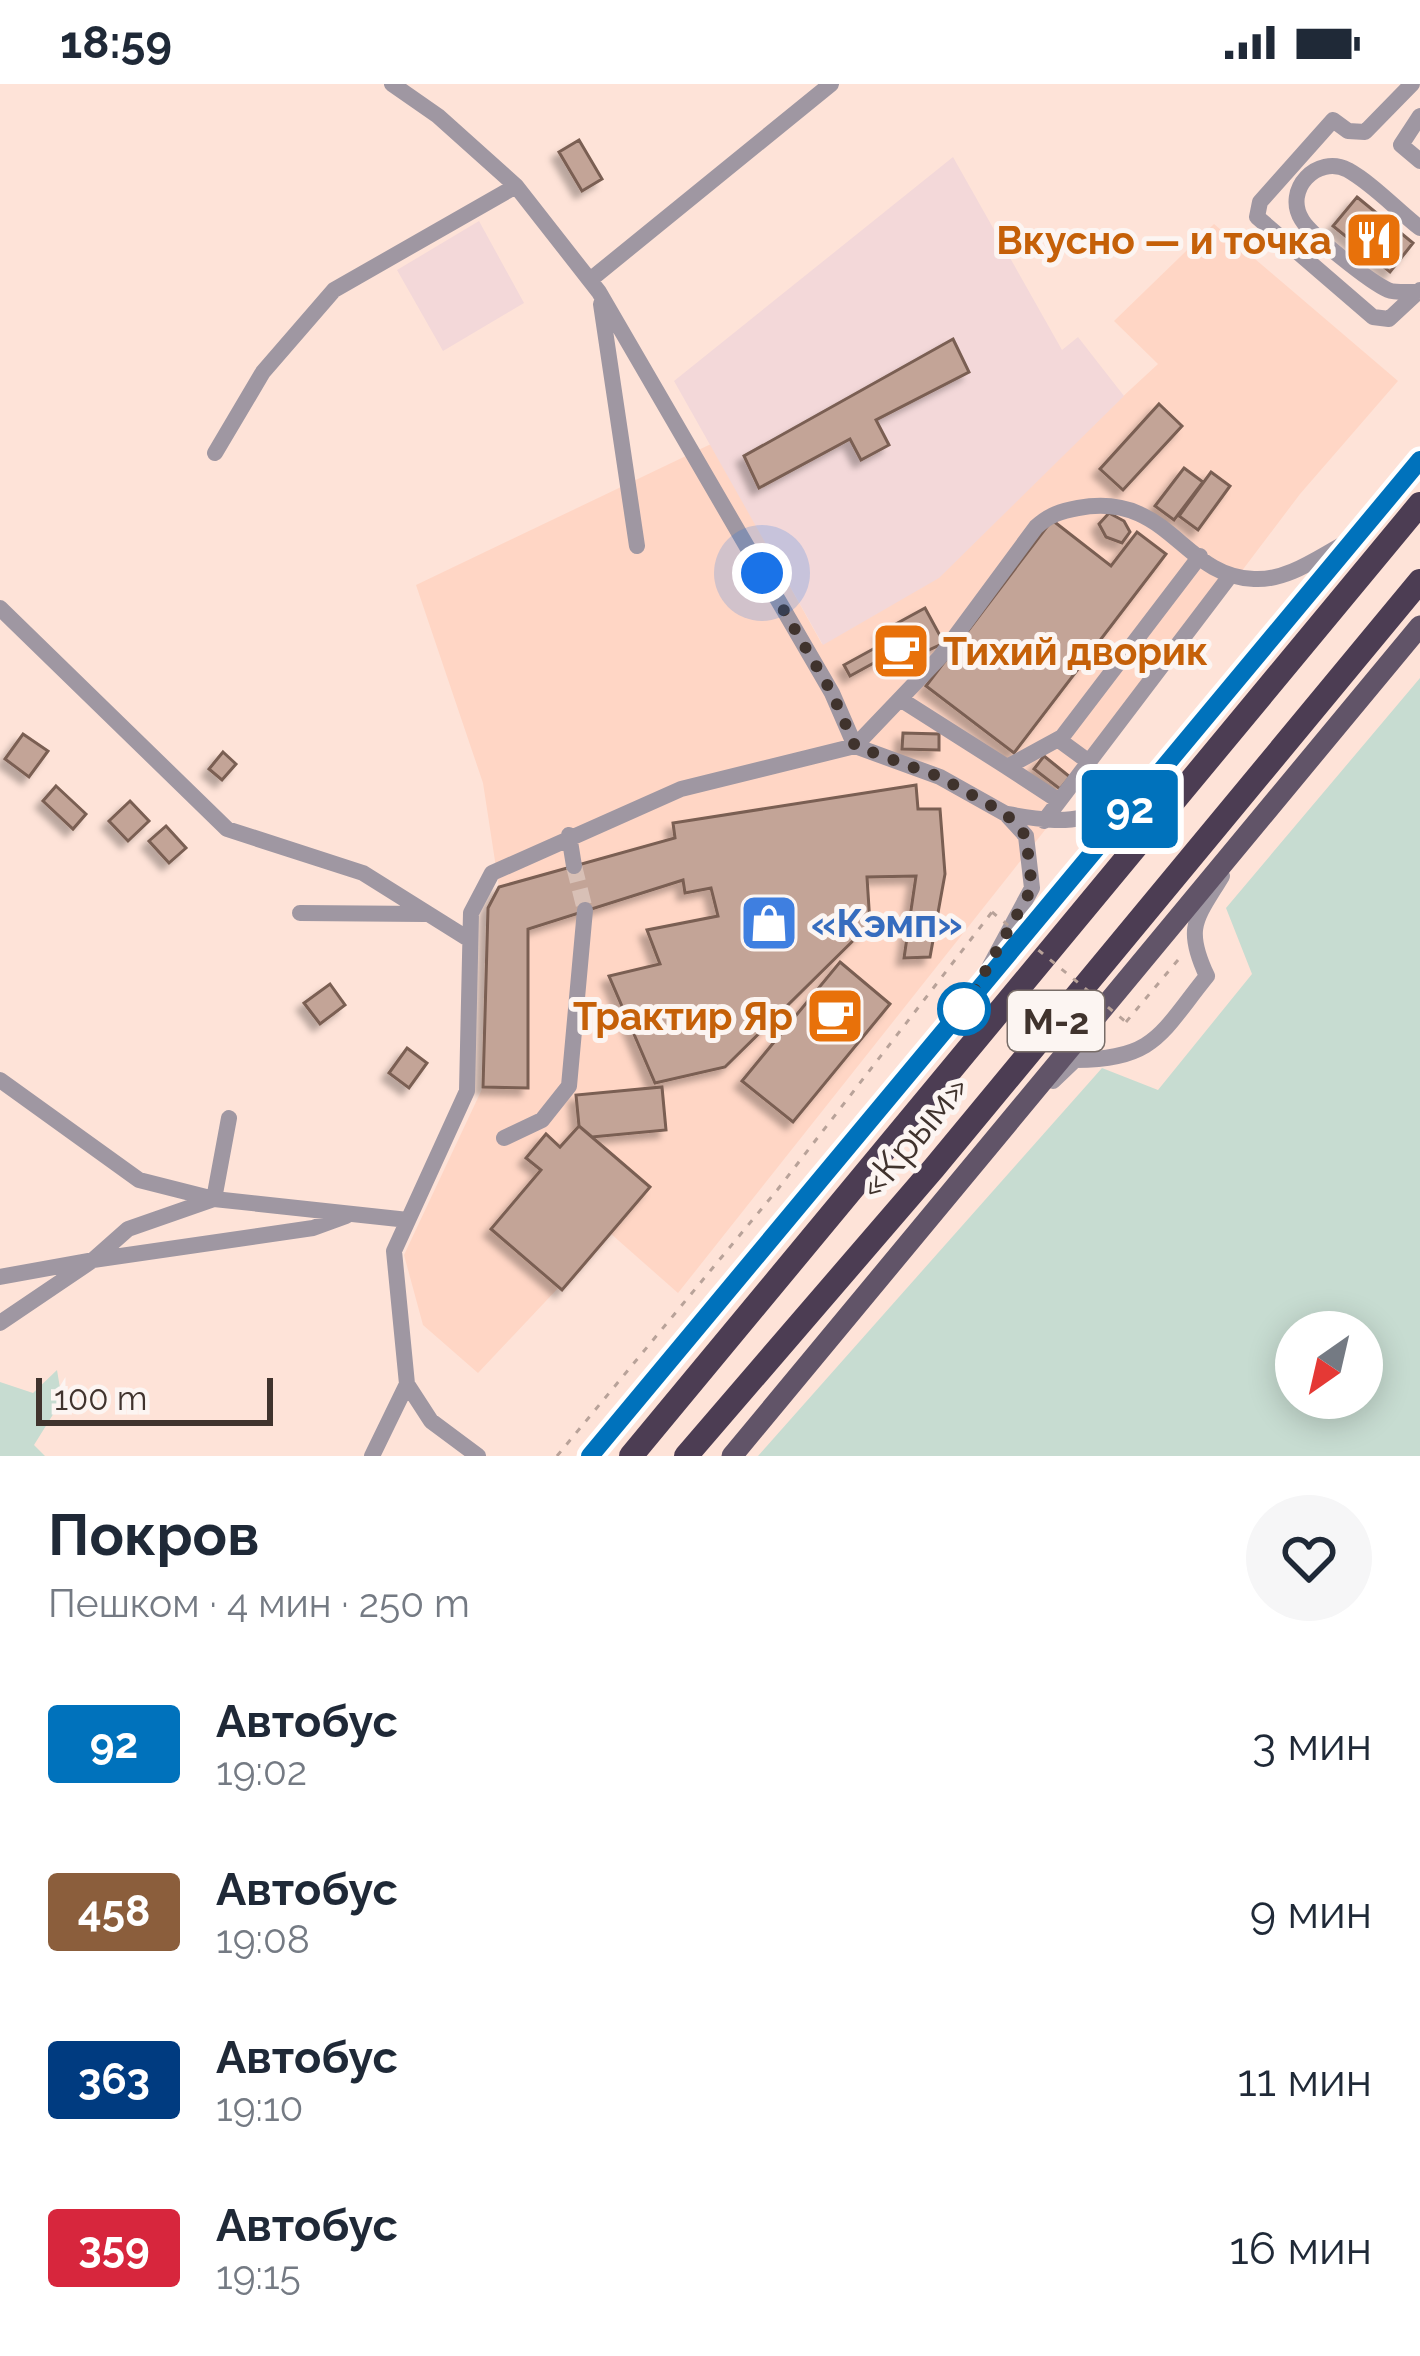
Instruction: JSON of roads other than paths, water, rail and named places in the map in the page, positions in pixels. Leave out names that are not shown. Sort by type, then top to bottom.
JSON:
[{"type":"highway","name":"«Крым»","points":[[632,1456],[1420,504]]},
{"type":"highway","name":"«Крым»","points":[[686,1456],[934,1168],[1420,581]]},
{"type":"main road","points":[[590,1456],[1420,460]]},
{"type":"main road","points":[[732,1456],[1420,626]]},
{"type":"street","points":[[392,84],[438,116],[516,186],[595,286],[832,693],[855,746],[940,777],[1006,814],[1026,836],[1032,888],[972,1000]]},
{"type":"street","points":[[595,286],[831,84]]},
{"type":"street","points":[[1416,86],[1365,131],[1348,131],[1333,120],[1260,202],[1258,217],[1372,316],[1389,320],[1417,291]]},
{"type":"street","points":[[1420,116],[1401,145],[1420,161]]},
{"type":"street","points":[[1417,291],[1389,291],[1302,222],[1295,204],[1299,185],[1314,170],[1334,166],[1349,171],[1420,228]]},
{"type":"street","points":[[215,453],[238,410],[292,332],[334,290],[434,239],[516,186]]},
{"type":"street","points":[[595,286],[638,547]]},
{"type":"street","points":[[478,1456],[431,1421],[407,1384],[394,1251],[467,1091],[471,913],[491,873],[681,789],[855,746],[940,657],[1036,527],[1053,514],[1099,504],[1129,507],[1230,576],[1252,580],[1286,574],[1356,537]]},
{"type":"street","points":[[1007,767],[1059,740],[1200,556]]},
{"type":"street","points":[[1044,820],[1230,576]]},
{"type":"street","points":[[0,608],[227,829],[363,873],[470,940]]},
{"type":"street","points":[[900,699],[1059,801]]},
{"type":"street","points":[[1059,740],[1089,762]]},
{"type":"street","points":[[1006,814],[1075,823],[1105,812],[1175,755]]},
{"type":"street","points":[[1001,1131],[1075,1060],[1114,1060],[1149,1048],[1207,976],[1192,927],[1248,833]]},
{"type":"street","points":[[569,835],[574,866]]},
{"type":"street","points":[[505,1138],[542,1120],[569,1086],[585,910]]},
{"type":"street","points":[[300,913],[429,914]]},
{"type":"street","points":[[0,1080],[139,1180],[214,1198],[408,1220]]},
{"type":"street","points":[[214,1198],[230,1118]]},
{"type":"street","points":[[0,1323],[93,1260],[128,1229],[214,1198]]},
{"type":"street","points":[[0,1277],[313,1228],[352,1214]]},
{"type":"street","points":[[372,1456],[407,1384]]},
{"type":"tunnel","points":[[574,866],[585,910]]},
{"type":"place","name":"Вкусно — и точка","points":[[1374,240]]},
{"type":"place","name":"Тихий дворик","points":[[901,651]]},
{"type":"place","name":"«Кэмп»","points":[[769,923]]},
{"type":"place","name":"Трактир Яр","points":[[835,1016]]}]
